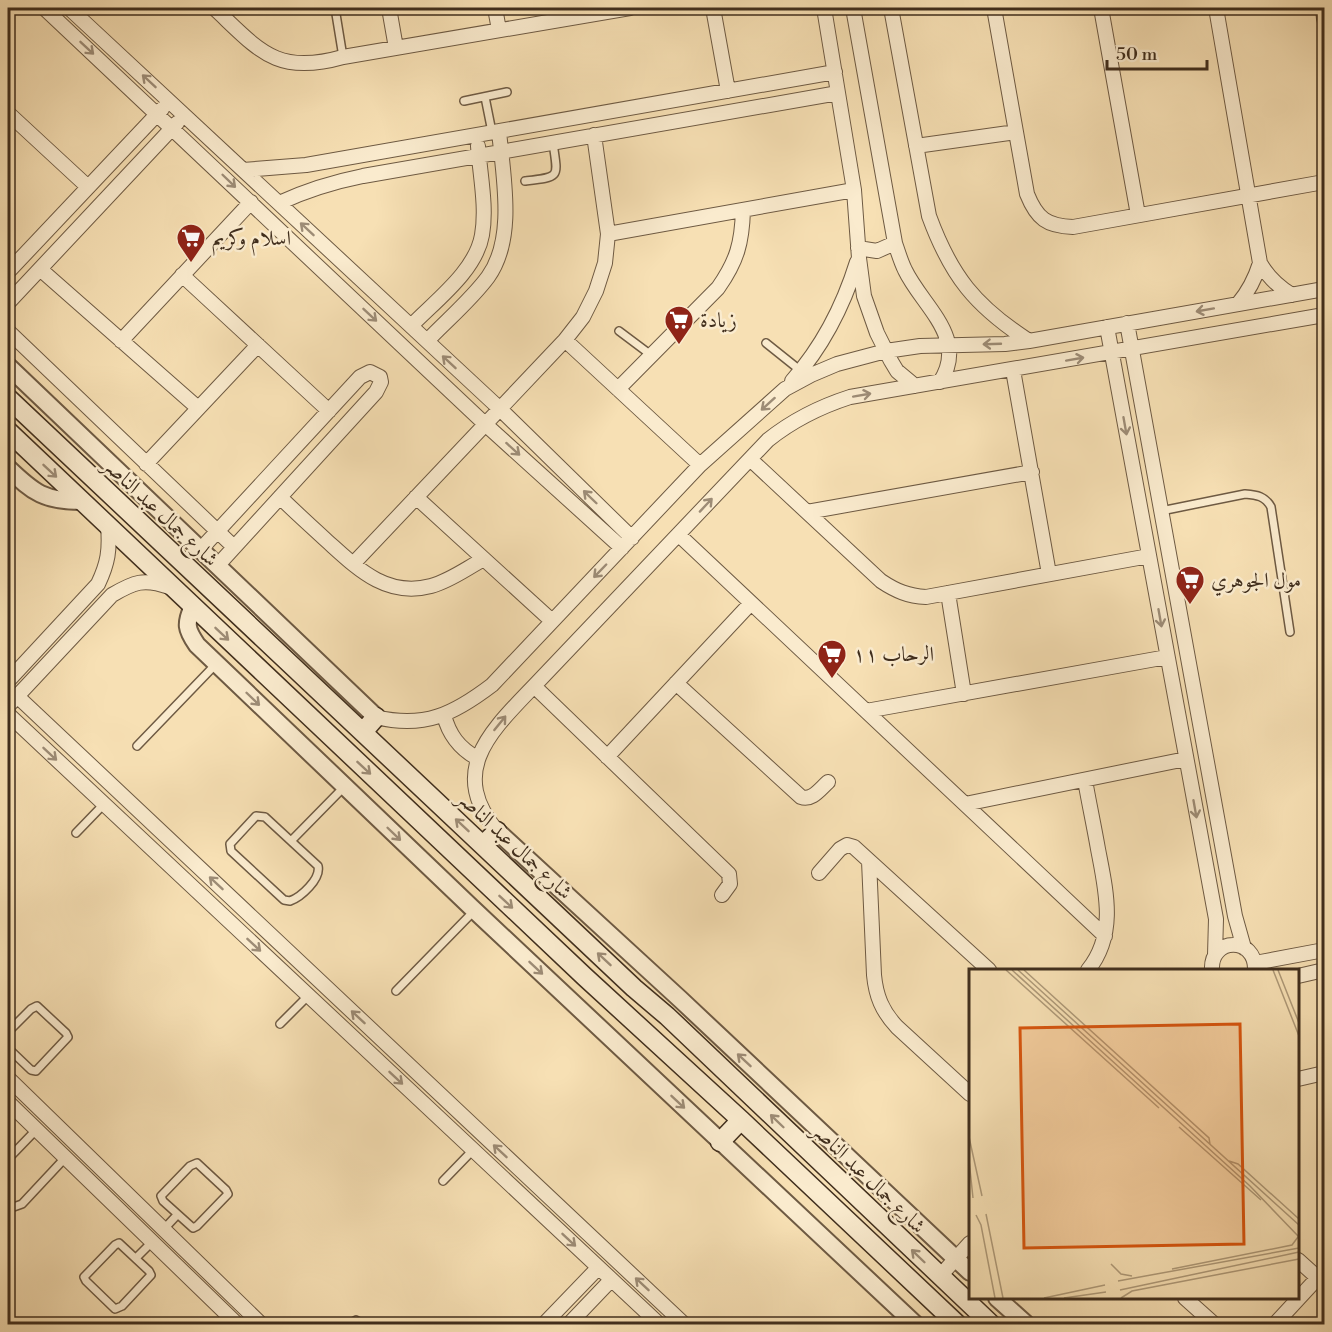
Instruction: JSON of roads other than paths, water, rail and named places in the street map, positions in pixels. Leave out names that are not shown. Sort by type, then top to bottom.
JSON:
[{"type":"main road","name":"شارع جمال عبد الناصر","points":[[8,398],[634,988],[667,1016],[991,1324]]},
{"type":"main road","points":[[8,431],[957,1324]]},
{"type":"main road","points":[[363,732],[376,717]]},
{"type":"main road","points":[[483,845],[497,831]]},
{"type":"main road","points":[[617,1006],[634,988]]},
{"type":"main road","points":[[649,1035],[667,1016]]},
{"type":"main road","points":[[720,1142],[741,1120]]},
{"type":"street","points":[[44,8],[485,424],[627,543]]},
{"type":"street","points":[[69,8],[499,408],[627,543]]},
{"type":"street","points":[[214,8],[268,56],[282,62],[297,64],[326,62],[499,30],[561,13],[630,8]]},
{"type":"street","points":[[389,8],[396,48]]},
{"type":"street","points":[[495,8],[499,30]]},
{"type":"street","points":[[712,8],[728,91]]},
{"type":"street","points":[[824,8],[855,190],[859,253],[867,306],[897,371],[915,386]]},
{"type":"street","points":[[853,8],[895,243],[905,270],[933,311],[948,344],[949,364],[940,382]]},
{"type":"street","points":[[891,8],[929,216],[940,247],[957,275],[977,301],[1001,323],[1029,340]]},
{"type":"street","points":[[994,8],[1027,194],[1033,208],[1043,220],[1058,226],[1073,227],[1324,182]]},
{"type":"street","points":[[1101,8],[1137,215]]},
{"type":"street","points":[[1216,8],[1260,263],[1268,276],[1292,295]]},
{"type":"street","points":[[1323,8],[1324,18]]},
{"type":"street","points":[[243,170],[306,165],[835,72]]},
{"type":"street","points":[[279,203],[306,190],[334,182],[838,93]]},
{"type":"street","points":[[8,272],[170,101]]},
{"type":"street","points":[[8,303],[185,115]]},
{"type":"street","points":[[10,120],[88,187]]},
{"type":"street","points":[[427,341],[489,276],[498,259],[504,240],[506,220],[501,152],[496,132]]},
{"type":"street","points":[[916,146],[1017,132]]},
{"type":"street","points":[[411,326],[459,277],[477,252],[483,222],[477,135]]},
{"type":"street","points":[[352,564],[565,340],[583,317],[596,291],[605,263],[608,234],[594,135]]},
{"type":"street","points":[[608,234],[855,190]]},
{"type":"street","points":[[121,341],[251,202]]},
{"type":"street","points":[[618,389],[718,288],[737,254],[742,236],[743,210]]},
{"type":"street","points":[[859,253],[878,252],[895,243]]},
{"type":"street","points":[[8,366],[376,717],[410,722],[427,720],[444,715],[492,685],[700,465],[785,389],[801,371],[833,321],[851,282],[859,253]]},
{"type":"street","points":[[1238,304],[1256,278],[1260,263]]},
{"type":"street","points":[[40,269],[198,408]]},
{"type":"street","points":[[182,275],[329,411]]},
{"type":"street","points":[[785,389],[837,364],[886,351],[948,344],[1005,344],[1324,289]]},
{"type":"street","points":[[969,1272],[680,999],[497,831],[479,805],[474,773],[477,758],[500,722],[768,440],[786,426],[828,404],[915,386],[1324,315]]},
{"type":"street","points":[[1127,323],[1235,916],[1245,948],[1253,957],[1255,967],[1324,950]]},
{"type":"street","points":[[1107,327],[1216,919],[1212,966]]},
{"type":"street","points":[[8,330],[234,546]]},
{"type":"street","points":[[565,340],[700,465]]},
{"type":"street","points":[[147,464],[258,345]]},
{"type":"street","points":[[1014,370],[1049,574]]},
{"type":"street","points":[[201,549],[364,373],[370,372],[380,377],[380,388],[218,565]]},
{"type":"street","points":[[750,459],[881,581],[894,590],[910,596],[926,597],[1149,556]]},
{"type":"street","points":[[8,468],[41,495],[58,501],[82,501]]},
{"type":"street","points":[[807,512],[1032,472]]},
{"type":"street","points":[[416,496],[552,621]]},
{"type":"street","points":[[280,497],[352,564],[363,573],[384,584],[407,588],[430,586],[484,559]]},
{"type":"street","points":[[8,681],[98,584],[107,565],[110,544],[108,526]]},
{"type":"street","points":[[679,535],[1105,936]]},
{"type":"street","points":[[175,589],[152,581],[130,584],[112,595],[12,701],[162,833],[684,1324]]},
{"type":"street","points":[[948,593],[964,694]]},
{"type":"street","points":[[607,757],[751,603]]},
{"type":"street","points":[[193,606],[186,620],[189,634],[216,664],[915,1324]]},
{"type":"street","points":[[866,711],[1167,657]]},
{"type":"street","points":[[676,683],[801,797],[812,797],[828,782]]},
{"type":"street","points":[[534,686],[729,874],[730,884],[722,895]]},
{"type":"street","points":[[8,714],[658,1323],[668,1309]]},
{"type":"street","points":[[444,715],[447,726],[459,745],[477,758]]},
{"type":"street","points":[[964,804],[1186,759]]},
{"type":"street","points":[[1085,780],[1108,906],[1105,936],[1089,969]]},
{"type":"street","points":[[149,846],[162,833]]},
{"type":"street","points":[[819,873],[840,849],[847,845],[854,847],[988,969]]},
{"type":"street","points":[[869,861],[875,990],[880,1004],[897,1027],[969,1093]]},
{"type":"street","points":[[1212,966],[1225,946],[1238,945],[1245,948]]},
{"type":"street","points":[[1299,976],[1324,970]]},
{"type":"street","points":[[1299,1079],[1324,1073]]},
{"type":"street","points":[[8,1078],[261,1324]]},
{"type":"street","points":[[8,1102],[237,1324]]},
{"type":"street","points":[[552,1225],[564,1211]]},
{"type":"street","points":[[940,1276],[969,1244]]},
{"type":"street","points":[[1299,1261],[1321,1275],[1299,1298]]},
{"type":"street","points":[[544,1324],[598,1268]]},
{"type":"street","points":[[954,1290],[969,1274]]},
{"type":"street","points":[[569,1324],[611,1280]]},
{"type":"street","points":[[998,1299],[1026,1324]]},
{"type":"street","points":[[1186,1299],[1214,1324]]},
{"type":"street","points":[[1275,1324],[1298,1299]]},
{"type":"lane","points":[[334,8],[344,57]]},
{"type":"lane","points":[[464,101],[507,92]]},
{"type":"lane","points":[[485,97],[496,132]]},
{"type":"lane","points":[[525,181],[551,178],[555,175],[557,170],[553,142]]},
{"type":"lane","points":[[619,331],[651,355]]},
{"type":"lane","points":[[766,343],[801,371]]},
{"type":"lane","points":[[1161,512],[1245,494],[1258,495],[1267,500],[1271,507],[1290,632]]},
{"type":"lane","points":[[137,746],[216,664]]},
{"type":"lane","points":[[291,841],[345,787]]},
{"type":"lane","points":[[76,832],[104,804]]},
{"type":"lane","points":[[256,816],[261,816],[291,841],[318,866],[319,871],[316,878],[294,900],[290,901],[284,900],[231,851],[230,847],[230,844],[256,816]]},
{"type":"lane","points":[[396,991],[475,911]]},
{"type":"lane","points":[[280,1024],[308,996]]},
{"type":"lane","points":[[8,1032],[32,1007],[37,1006],[42,1008],[68,1035],[66,1042],[36,1071],[31,1070],[8,1048]]},
{"type":"lane","points":[[8,1062],[15,1055]]},
{"type":"lane","points":[[8,1159],[36,1130]]},
{"type":"lane","points":[[443,1181],[473,1150]]},
{"type":"lane","points":[[8,1209],[22,1204],[65,1158]]},
{"type":"lane","points":[[199,1163],[226,1190],[227,1197],[195,1227],[190,1227],[177,1215],[163,1201],[162,1194],[192,1164],[199,1163]]},
{"type":"lane","points":[[164,1229],[177,1215]]},
{"type":"lane","points":[[136,1258],[152,1242]]},
{"type":"lane","points":[[117,1244],[122,1244],[136,1258],[150,1273],[150,1278],[117,1308],[111,1306],[84,1279],[86,1273],[117,1244]]},
{"type":"lane","points":[[349,1324],[356,1320],[363,1324]]},
{"type":"place","name":"اسلام وكريم","points":[[191,264]]},
{"type":"place","name":"زيادة","points":[[679,346]]},
{"type":"place","name":"مول الجوهري","points":[[1190,606]]},
{"type":"place","name":"الرحاب ١١","points":[[832,680]]}]
